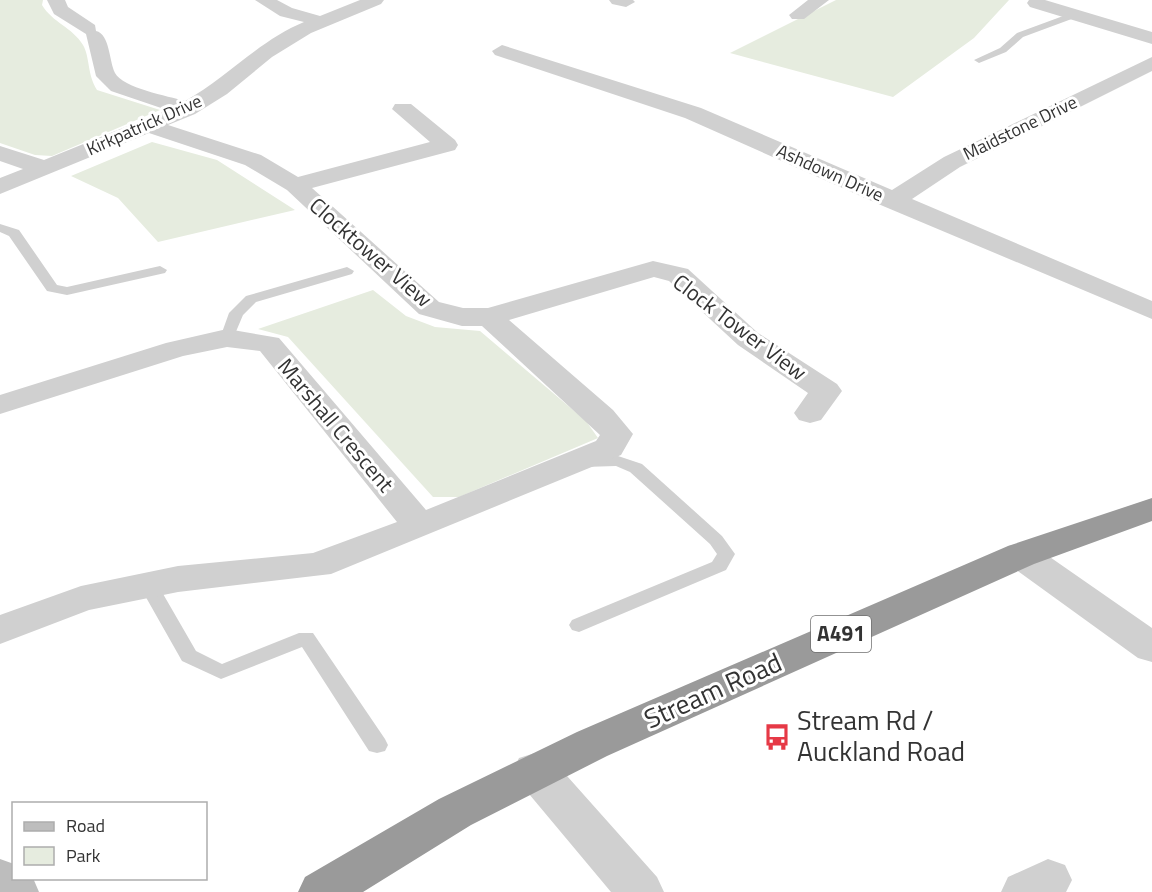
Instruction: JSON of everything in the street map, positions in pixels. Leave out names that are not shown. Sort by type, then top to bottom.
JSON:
[{"type":"highway","name":"Stream Road","points":[[322,892],[455,812],[535,770],[1021,555],[1152,508]]},
{"type":"street","points":[[56,0],[60,10],[91,32],[110,82],[118,87],[187,109]]},
{"type":"street","points":[[264,0],[286,12],[319,21]]},
{"type":"street","name":"Kirkpatrick Drive","points":[[0,188],[187,109],[220,90],[265,53],[319,21],[375,0]]},
{"type":"street","points":[[798,15],[820,0]]},
{"type":"street","points":[[1036,3],[1067,9],[1152,38]]},
{"type":"street","name":"Ashdown Drive","points":[[502,51],[693,113],[892,201],[1152,311]]},
{"type":"street","name":"Maidstone Drive","points":[[892,201],[952,162],[1152,63]]},
{"type":"street","points":[[295,184],[447,145],[403,109]]},
{"type":"street","name":"Clocktower View","points":[[150,126],[253,160],[295,184],[429,308],[462,317],[489,317]]},
{"type":"street","points":[[0,153],[43,168]]},
{"type":"street","name":"Clock Tower View","points":[[489,317],[653,269],[678,275],[748,339],[826,391],[810,413]]},
{"type":"street","points":[[0,630],[81,599],[148,585],[178,579],[318,565],[420,526],[609,448],[617,434],[602,417],[489,317]]},
{"type":"street","name":"Marshall Crescent","points":[[0,405],[176,348],[227,338],[269,344],[420,526]]},
{"type":"street","points":[[1021,555],[1152,648]]},
{"type":"street","points":[[535,770],[640,892]]},
{"type":"street","points":[[0,880],[15,892]]},
{"type":"lane","points":[[979,60],[1003,50],[1020,35],[1048,22],[1067,9]]},
{"type":"lane","points":[[0,228],[14,233],[52,288],[67,291],[160,270]]},
{"type":"lane","points":[[227,338],[236,313],[250,299],[347,271]]},
{"type":"lane","points":[[575,462],[618,461],[636,468],[716,540],[726,554],[719,566],[579,625]]},
{"type":"lane","points":[[148,585],[189,656],[221,672],[306,638],[377,745]]},
{"type":"green space","points":[[0,0],[43,0],[42,5],[46,11],[74,34],[83,45],[97,90],[160,110],[52,156],[35,155],[0,143]]},
{"type":"green space","points":[[836,0],[1009,0],[974,38],[893,97],[730,53]]},
{"type":"green space","points":[[152,142],[217,160],[295,210],[158,242],[118,198],[71,176]]},
{"type":"green space","points":[[373,290],[406,316],[435,327],[480,331],[586,421],[598,438],[459,497],[433,497],[288,337],[258,329]]},
{"type":"place","name":"Stream Rd / Auckland Road","points":[[777,737]]}]
